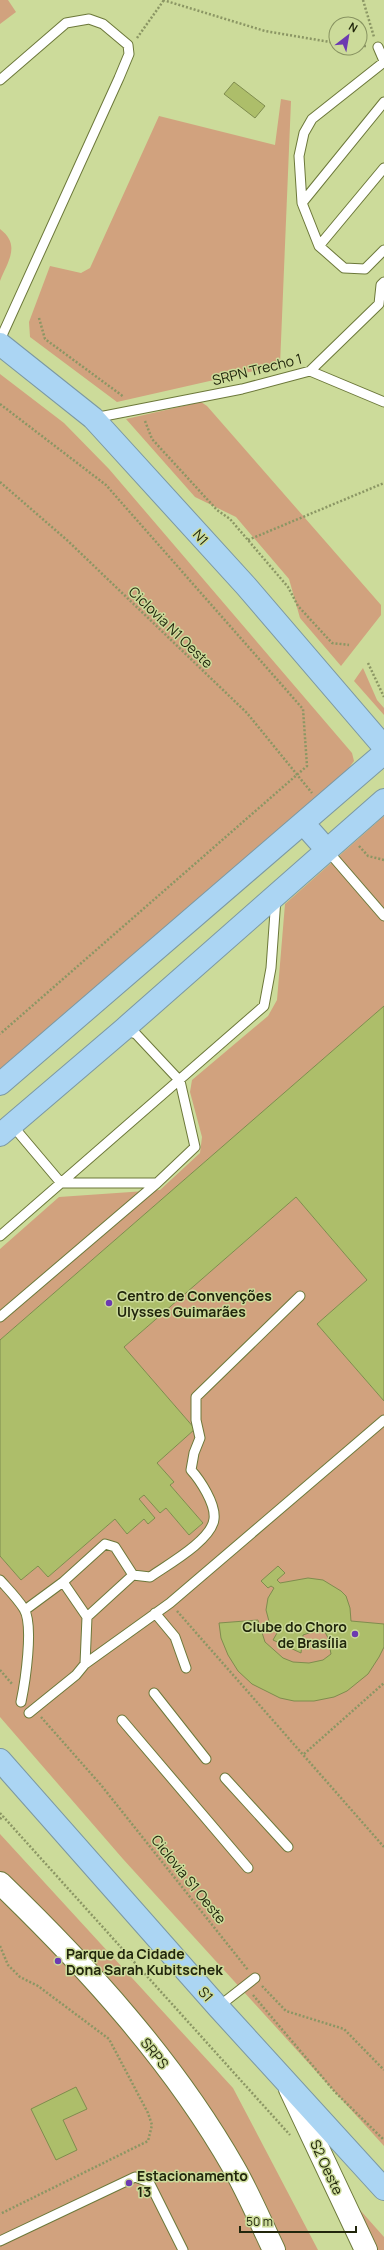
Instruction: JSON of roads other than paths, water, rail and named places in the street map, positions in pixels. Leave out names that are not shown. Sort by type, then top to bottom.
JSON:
[{"type":"highway","name":"N1","points":[[0,344],[93,418],[246,586],[384,747]]},
{"type":"highway","points":[[0,1084],[384,753]]},
{"type":"highway","points":[[6,1130],[124,1029],[384,800]]},
{"type":"highway","points":[[303,823],[327,850]]},
{"type":"highway","name":"S1","points":[[0,1760],[218,2007],[384,2189]]},
{"type":"main road","name":"SRPS","points":[[0,1883],[60,1941],[153,2050],[193,2102],[235,2169],[274,2250]]},
{"type":"main road","name":"S2 Oeste","points":[[288,2084],[366,2250]]},
{"type":"lane","points":[[0,340],[90,143],[126,60],[128,45],[103,24],[89,19],[66,23],[2,78]]},
{"type":"lane","points":[[378,47],[384,61],[312,119],[304,133],[299,156],[302,203],[319,246],[344,268],[365,269],[384,250]]},
{"type":"lane","points":[[302,203],[384,102]]},
{"type":"lane","points":[[319,246],[384,168]]},
{"type":"lane","name":"SRPN Trecho 1","points":[[93,418],[242,389],[310,371],[382,307],[381,285],[384,282]]},
{"type":"lane","points":[[310,371],[384,402]]},
{"type":"lane","points":[[327,850],[384,916]]},
{"type":"lane","points":[[0,1236],[180,1081],[264,1006],[271,968],[277,895]]},
{"type":"lane","points":[[0,1317],[157,1183],[195,1147],[180,1081],[136,1034],[124,1029]]},
{"type":"lane","points":[[6,1130],[60,1183],[157,1183]]},
{"type":"lane","points":[[87,1617],[133,1575],[150,1577],[199,1542],[211,1527],[215,1518],[205,1485],[191,1470],[194,1453],[200,1438],[196,1420],[196,1397],[300,1296]]},
{"type":"lane","points":[[31,1711],[76,1675],[85,1664],[170,1603],[384,1420]]},
{"type":"lane","points":[[25,1610],[63,1582],[105,1544],[115,1547],[133,1575]]},
{"type":"lane","points":[[0,1580],[25,1610],[28,1632],[25,1684],[22,1699]]},
{"type":"lane","points":[[63,1582],[87,1617],[85,1664]]},
{"type":"lane","points":[[156,1613],[175,1637],[186,1668]]},
{"type":"lane","points":[[154,1692],[206,1759]]},
{"type":"lane","points":[[122,1720],[248,1868]]},
{"type":"lane","points":[[224,1778],[288,1847]]},
{"type":"lane","points":[[218,2007],[244,1985],[255,1978]]},
{"type":"lane","points":[[0,2241],[135,2177],[149,2182],[183,2250]]},
{"type":"place","name":"Centro de Convenções Ulysses Guimarães","points":[[109,1303]]},
{"type":"place","name":"Clube do Choro de Brasília","points":[[355,1634]]},
{"type":"place","name":"Parque da Cidade Dona Sarah Kubitschek","points":[[58,1961]]},
{"type":"place","name":"Estacionamento 13","points":[[129,2183]]}]
